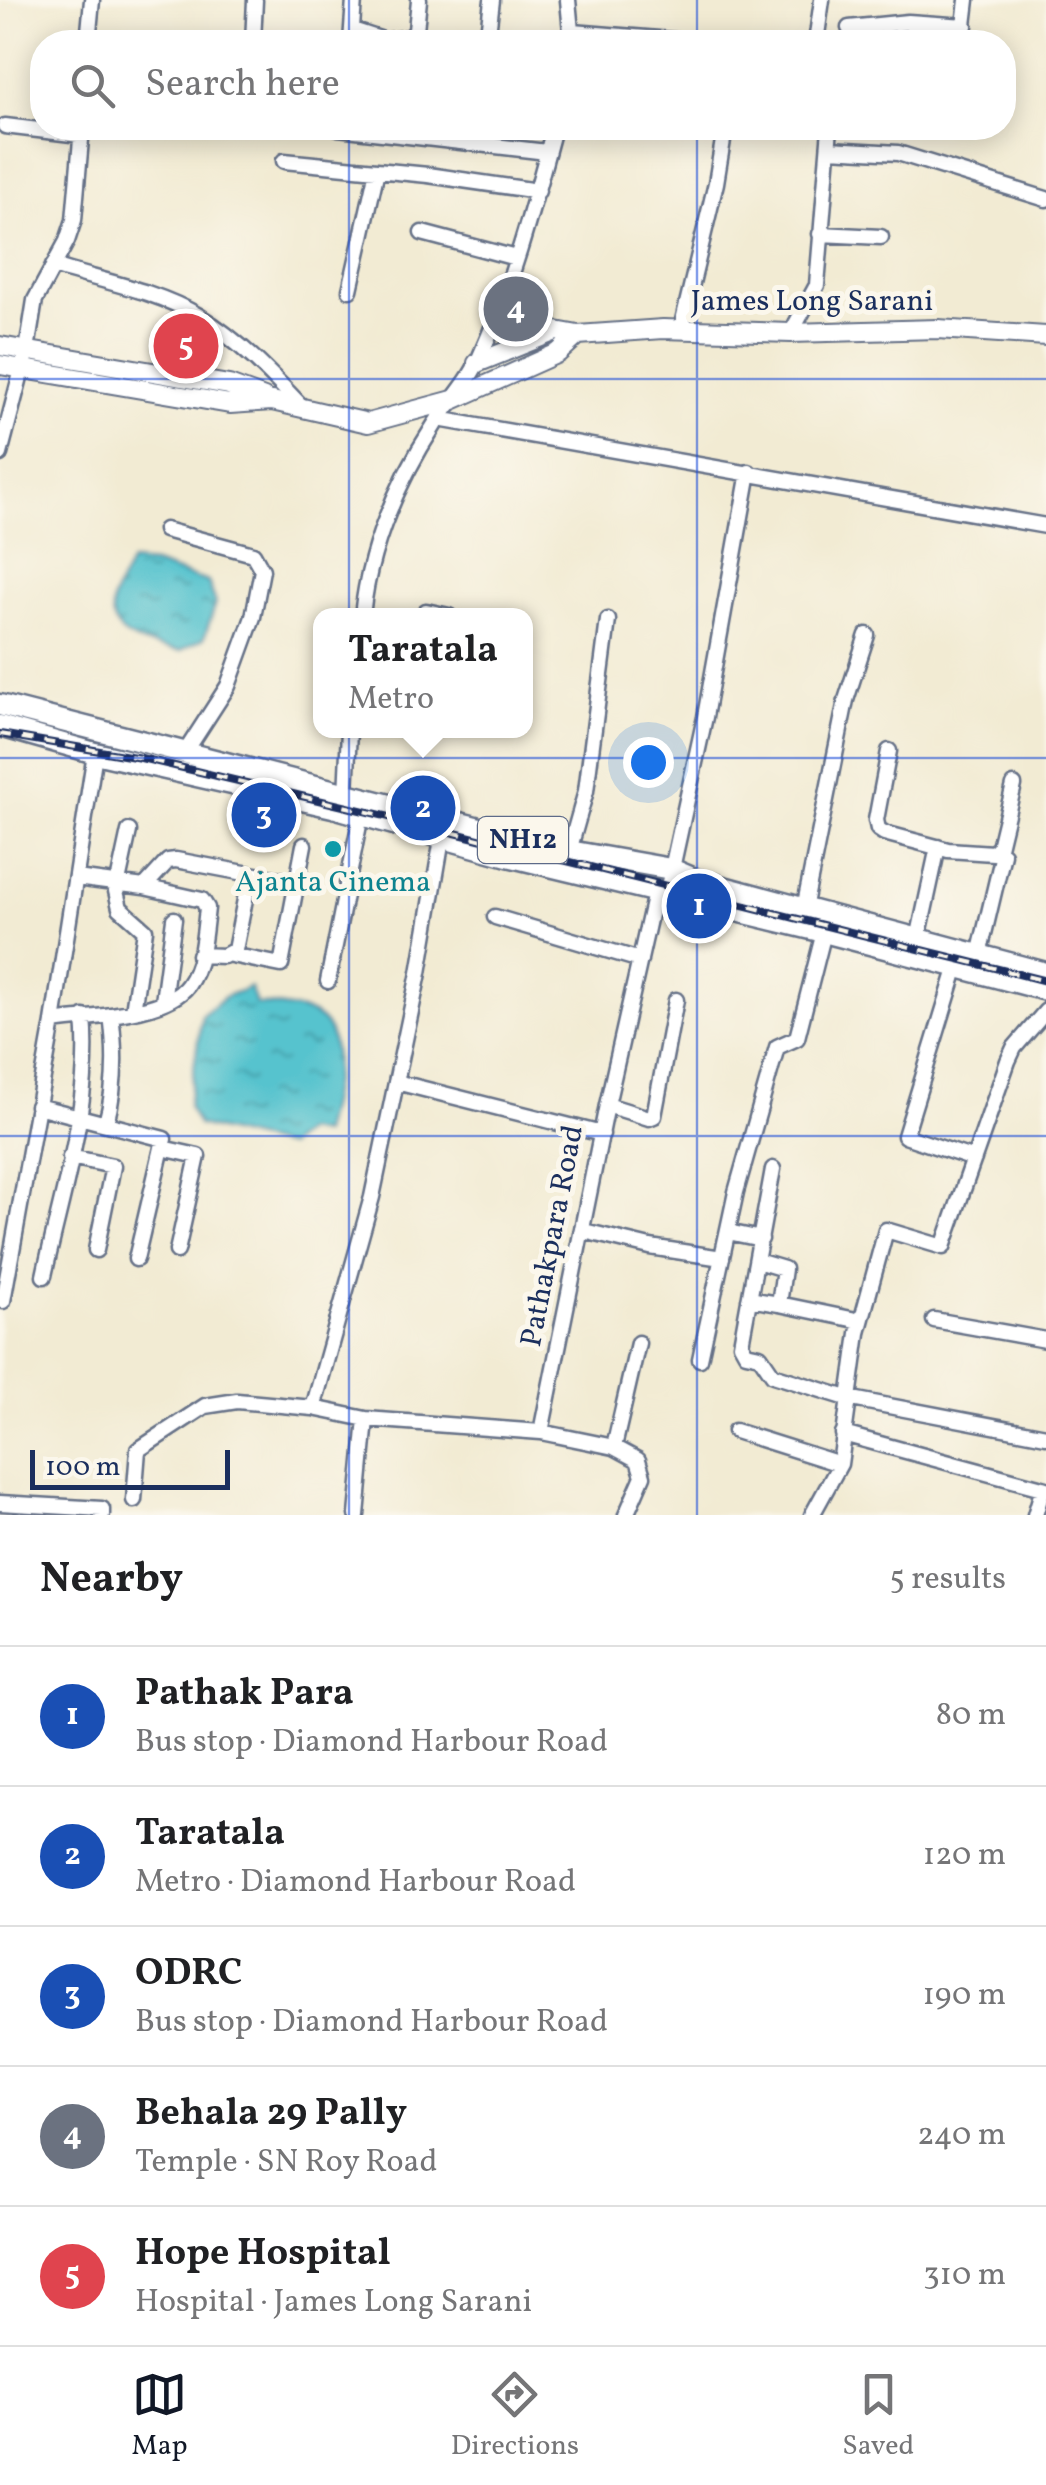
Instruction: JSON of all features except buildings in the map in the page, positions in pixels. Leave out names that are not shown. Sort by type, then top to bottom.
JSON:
[{"type":"highway","name":"NH12","points":[[0,705],[569,851],[672,869],[697,880],[1046,973]]},
{"type":"highway","name":"NH12","points":[[0,726],[94,753],[361,816],[1046,990]]},
{"type":"main road","name":"James Long Sarani","points":[[478,363],[556,331],[578,335],[681,329],[791,334],[938,329],[1046,336]]},
{"type":"main road","name":"James Long Sarani","points":[[24,359],[229,384],[306,411],[368,423],[453,400],[558,352],[578,335]]},
{"type":"main road","points":[[0,346],[24,359]]},
{"type":"main road","points":[[0,365],[24,359]]},
{"type":"street","points":[[89,30],[92,0]]},
{"type":"street","points":[[254,30],[256,0]]},
{"type":"street","points":[[352,30],[354,0]]},
{"type":"street","points":[[416,30],[419,0]]},
{"type":"street","points":[[488,30],[492,0]]},
{"type":"street","points":[[568,0],[572,30]]},
{"type":"street","points":[[818,30],[822,0]]},
{"type":"street","points":[[964,30],[967,0]]},
{"type":"street","points":[[849,28],[921,22],[965,26]]},
{"type":"street","points":[[5,126],[30,128]]},
{"type":"street","points":[[0,454],[36,300],[74,220],[80,140]]},
{"type":"street","points":[[443,140],[548,152]]},
{"type":"street","points":[[363,608],[371,564],[385,522],[414,457],[478,363],[538,191],[551,140]]},
{"type":"street","points":[[681,329],[724,140]]},
{"type":"street","points":[[791,334],[817,284],[830,140]]},
{"type":"street","points":[[830,149],[898,153],[1046,199]]},
{"type":"street","points":[[284,161],[538,191]]},
{"type":"street","points":[[350,290],[377,170]]},
{"type":"street","points":[[422,233],[516,258]]},
{"type":"street","points":[[820,234],[881,237]]},
{"type":"street","points":[[53,266],[146,293],[198,315],[264,364],[306,411]]},
{"type":"street","points":[[438,419],[1046,526]]},
{"type":"street","name":"Pathakpara Road","points":[[541,1432],[640,960],[672,869],[705,718],[749,472]]},
{"type":"street","points":[[165,530],[245,551],[260,562],[262,570],[253,617],[228,686],[184,754]]},
{"type":"street","points":[[569,851],[586,790],[608,620]]},
{"type":"street","points":[[804,908],[846,700],[867,635]]},
{"type":"street","points":[[346,795],[349,738]]},
{"type":"street","points":[[889,751],[876,820],[878,829],[938,846],[970,854],[993,853],[999,846],[1014,784]]},
{"type":"street","points":[[3,1300],[53,1022],[94,753]]},
{"type":"street","points":[[328,981],[361,816]]},
{"type":"street","points":[[129,831],[117,884],[120,908],[144,930],[132,1011]]},
{"type":"street","points":[[313,1408],[372,1196],[442,838]]},
{"type":"street","points":[[199,955],[232,954],[281,964],[304,845]]},
{"type":"street","points":[[918,939],[938,846]]},
{"type":"street","points":[[978,955],[1003,854]]},
{"type":"street","points":[[144,887],[168,861],[176,860],[297,882]]},
{"type":"street","points":[[232,954],[250,874]]},
{"type":"street","points":[[53,1022],[132,1011],[162,1001],[188,986],[199,955],[207,908],[197,897],[76,878]]},
{"type":"street","points":[[495,917],[640,960]]},
{"type":"street","points":[[162,1001],[174,919]]},
{"type":"street","points":[[700,1359],[766,1083],[780,1044],[796,1038],[824,932]]},
{"type":"street","points":[[957,966],[906,1136],[974,1159]]},
{"type":"street","points":[[607,1105],[648,1118],[654,1116],[676,1000]]},
{"type":"street","points":[[812,1515],[840,1464],[861,1321],[886,1230],[943,1247],[1014,1048],[1046,1012]]},
{"type":"street","points":[[106,1123],[113,1098],[112,1015]]},
{"type":"street","points":[[44,1276],[79,1116],[88,1051],[84,1017]]},
{"type":"street","points":[[396,1082],[602,1134]]},
{"type":"street","points":[[37,1106],[106,1123],[198,1156],[177,1251]]},
{"type":"street","points":[[136,1259],[163,1143]]},
{"type":"street","points":[[70,1157],[114,1166],[96,1250]]},
{"type":"street","points":[[774,1169],[741,1344],[746,1353],[760,1356],[773,1375],[847,1398],[1046,1436]]},
{"type":"street","points":[[584,1232],[722,1258]]},
{"type":"street","points":[[728,1232],[760,1238]]},
{"type":"street","points":[[758,1262],[784,1269],[778,1304]]},
{"type":"street","points":[[749,1299],[861,1321]]},
{"type":"street","points":[[934,1320],[1046,1340]]},
{"type":"street","points":[[614,1447],[638,1343]]},
{"type":"street","points":[[134,1500],[138,1450],[205,1406],[237,1401],[366,1418],[541,1432],[614,1447],[630,1454],[642,1466],[643,1476],[626,1515]]},
{"type":"street","points":[[357,1515],[366,1418]]},
{"type":"street","points":[[735,1432],[840,1464]]},
{"type":"street","points":[[843,1434],[1044,1488],[1035,1515]]},
{"type":"street","points":[[0,1503],[102,1508],[102,1515]]},
{"type":"water","points":[[131,562],[153,564],[208,582],[216,603],[204,638],[180,651],[144,643],[123,632],[112,613],[113,599]]},
{"type":"water","points":[[250,987],[256,1004],[312,1014],[324,1023],[331,1036],[334,1069],[322,1134],[305,1131],[287,1147],[198,1125],[188,1106],[202,1015],[226,996]]},
{"type":"railway","points":[[0,734],[141,758],[1046,981]]},
{"type":"place","name":"Behala 29 Pally","points":[[516,309]]},
{"type":"place","name":"Hope Hospital","points":[[186,346]]},
{"type":"place","name":"Taratala","points":[[423,808]]},
{"type":"place","name":"ODRC","points":[[264,815]]},
{"type":"place","name":"Ajanta Cinema","points":[[333,849]]},
{"type":"place","name":"Pathak Para","points":[[699,906]]}]
